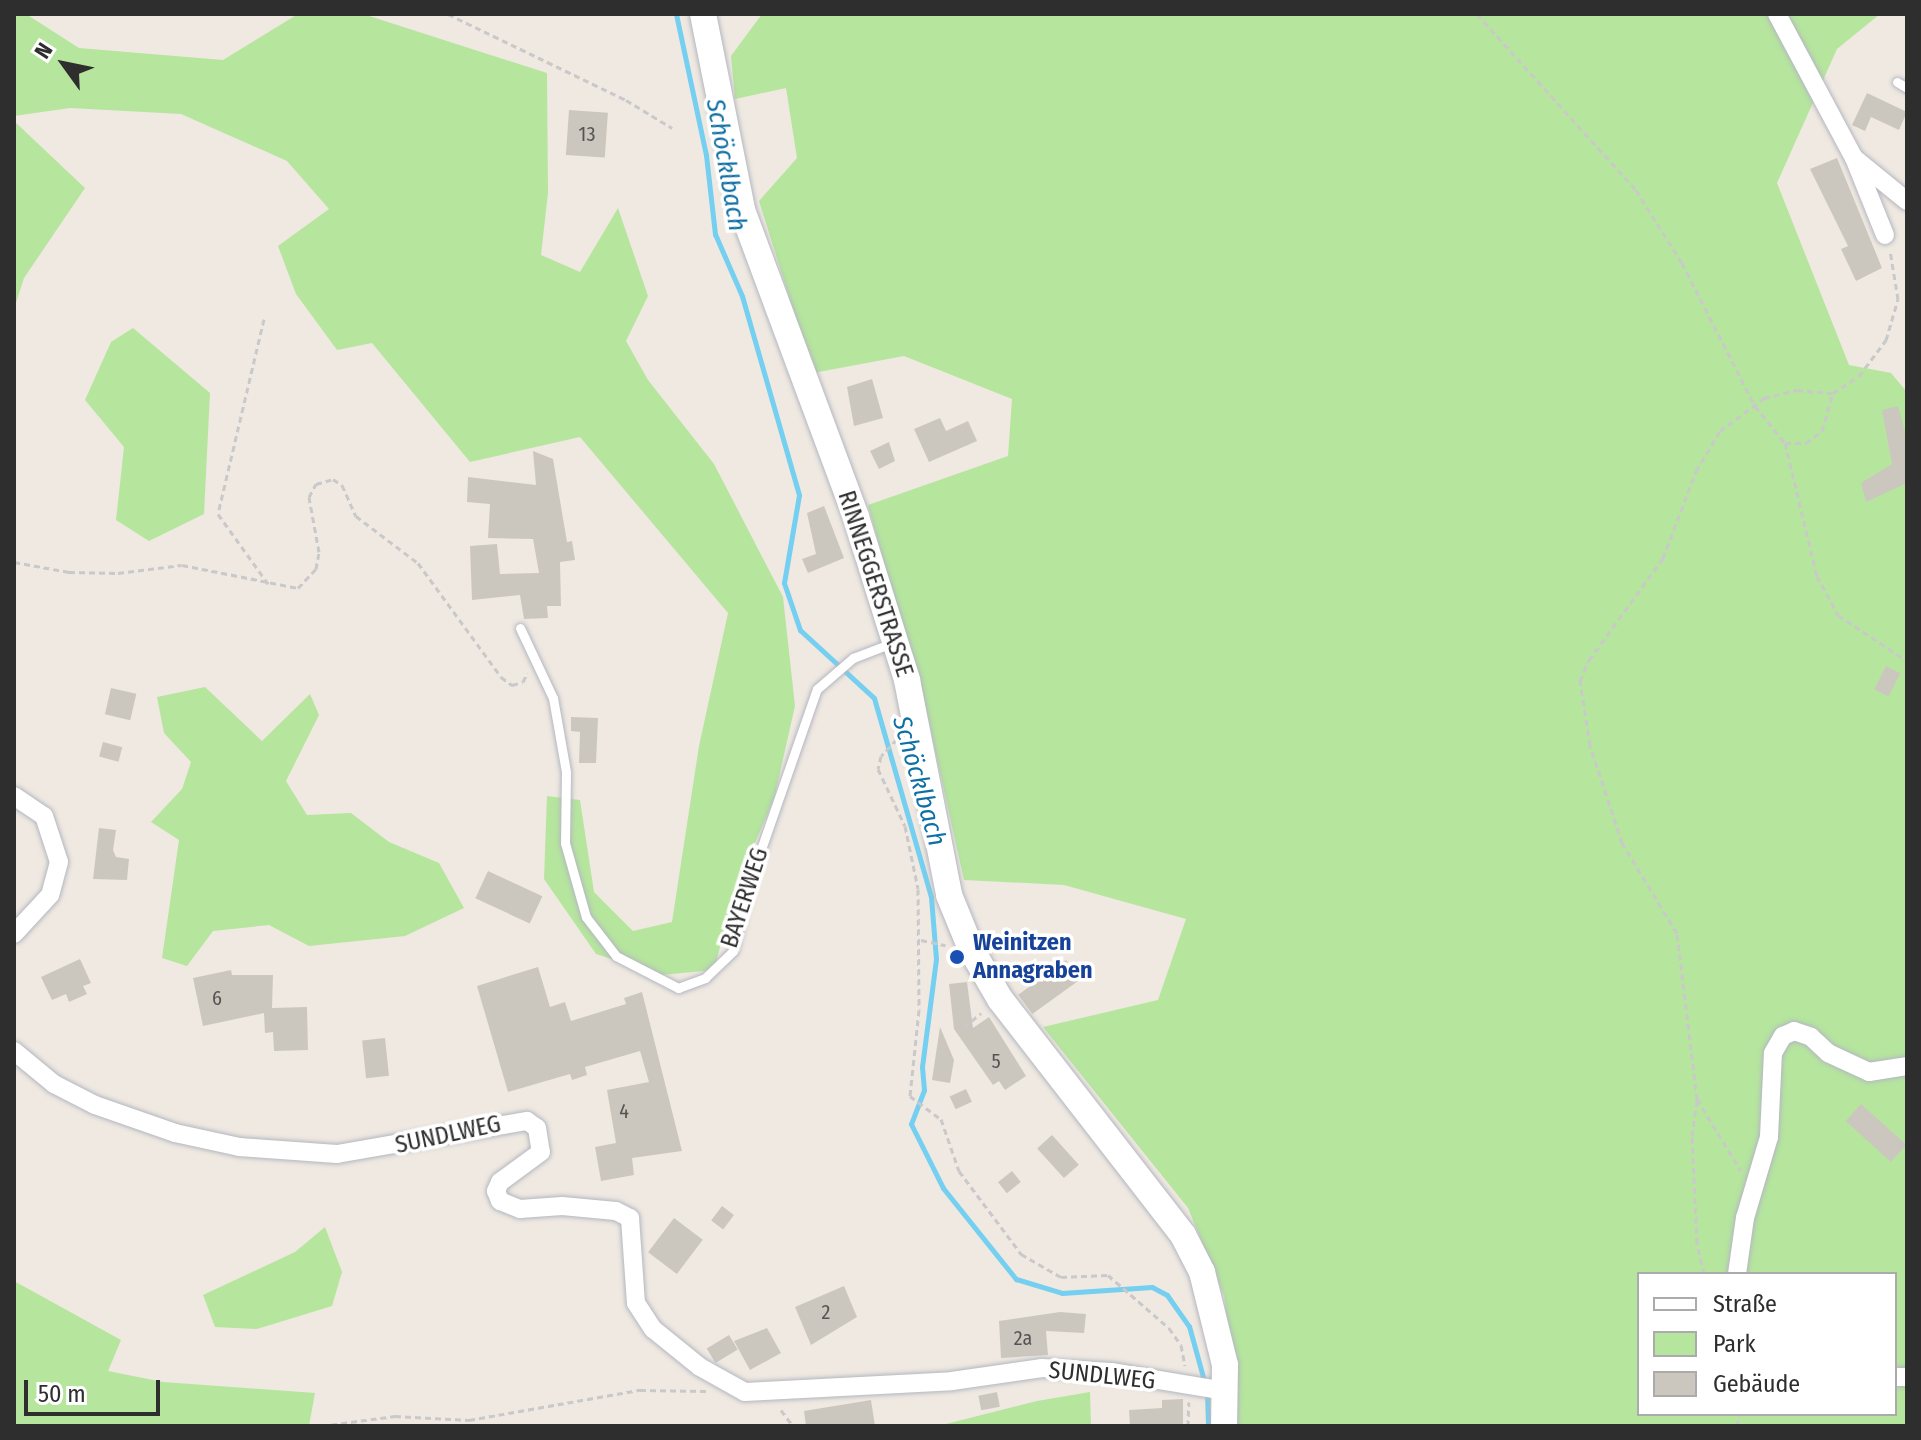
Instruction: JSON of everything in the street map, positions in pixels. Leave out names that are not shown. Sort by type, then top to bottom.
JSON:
[{"type":"main road","name":"RINNEGGERSTRASSE","points":[[703,14],[742,210],[856,517],[907,680],[949,895],[971,949],[1000,999],[1183,1235],[1212,1304],[1224,1391],[1224,1426]]},
{"type":"street","points":[[1777,14],[1854,158],[1885,235]]},
{"type":"street","points":[[1854,158],[1907,201]]},
{"type":"street","points":[[14,796],[44,816],[59,862],[50,895],[14,934]]},
{"type":"street","points":[[1737,1272],[1753,1188],[1769,1137],[1773,1053],[1783,1036],[1794,1031],[1811,1037],[1828,1053],[1869,1072],[1907,1066]]},
{"type":"street","name":"SUNDLWEG","points":[[14,1051],[54,1084],[95,1105],[175,1133],[239,1147],[345,1153],[527,1121],[537,1128],[541,1152],[500,1182],[496,1191],[500,1201],[520,1209],[562,1206],[616,1211],[630,1218],[636,1303],[653,1329],[700,1367],[745,1392],[938,1382],[1042,1368],[1111,1372],[1224,1391]]},
{"type":"lane","points":[[1897,82],[1907,88]]},
{"type":"lane","name":"BAYERWEG","points":[[522,633],[553,698],[566,772],[565,843],[586,917],[616,956],[678,988],[705,978],[733,951],[751,878],[810,703],[829,677],[843,665],[882,647]]},
{"type":"path","points":[[448,14],[626,100],[672,128]]},
{"type":"path","points":[[1477,14],[1636,190],[1682,263],[1755,406],[1785,443],[1817,576],[1838,615],[1907,661]]},
{"type":"path","points":[[1704,1272],[1697,1243],[1692,1151],[1697,1099],[1677,933],[1622,843],[1587,731],[1580,681],[1589,660],[1663,558],[1696,471],[1720,431],[1755,406],[1797,390],[1833,393],[1859,376],[1895,320],[1896,265],[1885,235]]},
{"type":"path","points":[[264,319],[218,514],[269,585]]},
{"type":"path","points":[[1785,443],[1806,443],[1822,431],[1833,393]]},
{"type":"path","points":[[14,562],[106,573],[182,565],[241,574],[269,585],[298,588],[316,569],[319,536],[309,497],[316,484],[333,479],[342,485],[356,516],[418,563],[465,631],[512,685],[523,682],[529,669],[522,633]]},
{"type":"path","points":[[895,741],[884,752],[878,769],[905,826],[918,889],[922,940],[917,1044],[910,1091],[914,1100],[939,1116],[959,1171],[1021,1254],[1061,1277],[1108,1275],[1134,1301],[1169,1328],[1181,1345],[1188,1387],[1188,1426]]},
{"type":"path","points":[[922,940],[946,944]]},
{"type":"path","points":[[1697,1099],[1753,1188]]},
{"type":"path","points":[[321,1426],[395,1416],[469,1420],[640,1390],[745,1392]]},
{"type":"green space","points":[[14,14],[26,14],[79,48],[223,60],[298,14],[363,14],[547,73],[548,193],[541,255],[580,272],[618,208],[648,296],[626,341],[648,380],[714,464],[783,597],[795,706],[774,799],[735,889],[714,970],[661,975],[596,954],[544,879],[547,796],[580,800],[594,892],[633,931],[672,922],[699,746],[728,613],[580,437],[470,462],[372,343],[337,350],[296,294],[278,246],[329,209],[287,161],[181,114],[70,108],[14,116]]},
{"type":"green space","points":[[762,14],[1880,14],[1837,49],[1777,183],[1849,365],[1891,373],[1907,392],[1907,1426],[1232,1426],[1236,1391],[1224,1296],[1188,1208],[1043,1027],[1158,1000],[1186,919],[1064,885],[964,880],[929,723],[868,505],[1008,456],[1012,399],[904,356],[813,373],[759,201],[797,158],[786,88],[735,99],[731,56]]},
{"type":"green space","points":[[14,121],[85,188],[24,278],[14,309]]},
{"type":"green space","points":[[133,328],[210,393],[204,514],[149,541],[116,520],[124,447],[85,400],[111,342]]},
{"type":"green space","points":[[205,687],[262,741],[310,694],[319,715],[286,781],[307,815],[351,813],[389,842],[439,863],[464,908],[405,936],[309,946],[269,925],[213,931],[187,966],[162,958],[179,840],[151,822],[182,789],[191,762],[164,733],[157,697]]},
{"type":"green space","points":[[325,1227],[342,1272],[332,1306],[257,1329],[215,1327],[203,1295],[295,1252]]},
{"type":"green space","points":[[14,1281],[121,1340],[108,1371],[163,1382],[315,1393],[309,1426],[14,1426]]},
{"type":"green space","points":[[1090,1392],[1091,1426],[938,1426],[1037,1401]]},
{"type":"building","points":[[1867,93],[1907,112],[1899,130],[1871,117],[1865,131],[1852,125]]},
{"type":"building","points":[[569,110],[608,113],[605,158],[566,155]]},
{"type":"building","points":[[1837,158],[1882,268],[1856,281],[1841,249],[1848,246],[1810,169]]},
{"type":"building","points":[[872,379],[883,418],[854,426],[847,387]]},
{"type":"building","points":[[1898,406],[1907,439],[1907,483],[1866,502],[1861,483],[1892,464],[1882,410]]},
{"type":"building","points":[[940,418],[946,431],[968,421],[977,441],[929,462],[914,429]]},
{"type":"building","points":[[889,442],[895,461],[879,469],[870,451]]},
{"type":"building","points":[[533,451],[553,459],[567,542],[572,541],[575,560],[560,562],[561,606],[547,606],[548,618],[524,619],[520,595],[472,600],[470,546],[497,544],[500,574],[539,573],[533,539],[488,538],[490,504],[467,502],[468,477],[536,485]]},
{"type":"building","points":[[824,506],[844,558],[808,573],[802,559],[816,554],[807,513]]},
{"type":"building","points":[[1886,666],[1900,673],[1888,696],[1874,689]]},
{"type":"building","points":[[111,688],[136,694],[130,720],[105,714]]},
{"type":"building","points":[[571,717],[598,718],[596,763],[579,763],[580,732],[571,731]]},
{"type":"building","points":[[103,742],[122,747],[118,762],[99,756]]},
{"type":"building","points":[[99,828],[116,830],[113,850],[116,857],[129,859],[127,880],[93,879]]},
{"type":"building","points":[[488,871],[542,896],[530,924],[475,898]]},
{"type":"building","points":[[80,959],[91,983],[83,986],[87,994],[69,1002],[66,994],[52,1000],[41,977]]},
{"type":"building","points":[[1066,960],[1080,979],[1032,1014],[1018,995]]},
{"type":"building","points":[[538,967],[550,1007],[565,1002],[571,1021],[626,1004],[624,998],[642,992],[682,1151],[632,1158],[634,1175],[601,1181],[595,1147],[616,1143],[607,1090],[649,1082],[640,1051],[585,1067],[587,1075],[572,1080],[570,1074],[508,1092],[477,986]]},
{"type":"building","points":[[231,970],[232,975],[273,975],[272,1008],[307,1007],[308,1050],[274,1051],[273,1032],[265,1033],[264,1013],[203,1026],[193,978]]},
{"type":"building","points":[[967,982],[973,1028],[989,1017],[1026,1076],[1005,1090],[999,1081],[993,1085],[954,1029],[949,984]]},
{"type":"building","points":[[940,1027],[954,1060],[950,1083],[932,1080]]},
{"type":"building","points":[[385,1038],[389,1076],[366,1078],[362,1040]]},
{"type":"building","points":[[966,1089],[972,1102],[956,1109],[950,1097]]},
{"type":"building","points":[[1861,1104],[1906,1145],[1891,1162],[1846,1121]]},
{"type":"building","points":[[1052,1135],[1079,1165],[1064,1178],[1037,1148]]},
{"type":"building","points":[[1012,1171],[1021,1182],[1007,1193],[998,1182]]},
{"type":"building","points":[[722,1206],[734,1215],[723,1229],[711,1220]]},
{"type":"building","points":[[674,1218],[703,1240],[677,1274],[648,1252]]},
{"type":"building","points":[[844,1286],[857,1317],[811,1345],[795,1307]]},
{"type":"building","points":[[1060,1312],[1086,1314],[1084,1333],[1046,1331],[1048,1355],[1001,1358],[999,1321]]},
{"type":"building","points":[[767,1328],[781,1353],[750,1370],[734,1341]]},
{"type":"building","points":[[729,1335],[738,1350],[715,1363],[707,1348]]},
{"type":"building","points":[[997,1392],[1000,1407],[981,1410],[978,1396]]},
{"type":"building","points":[[1183,1399],[1183,1426],[1130,1426],[1129,1410],[1162,1408],[1162,1400]]},
{"type":"building","points":[[871,1400],[875,1426],[806,1426],[804,1411]]},
{"type":"waterway","name":"Schöcklbach","points":[[676,14],[706,155],[715,234],[742,296],[799,495],[784,583],[800,630],[874,698],[931,897],[936,959],[922,1067],[924,1090],[911,1124],[943,1188],[1016,1279],[1062,1293],[1152,1287],[1167,1295],[1189,1326],[1205,1384]]},
{"type":"waterway","name":"Schöcklbach","points":[[1207,1394],[1208,1426]]},
{"type":"place","name":"Weinitzen Annagraben","points":[[957,957]]}]
